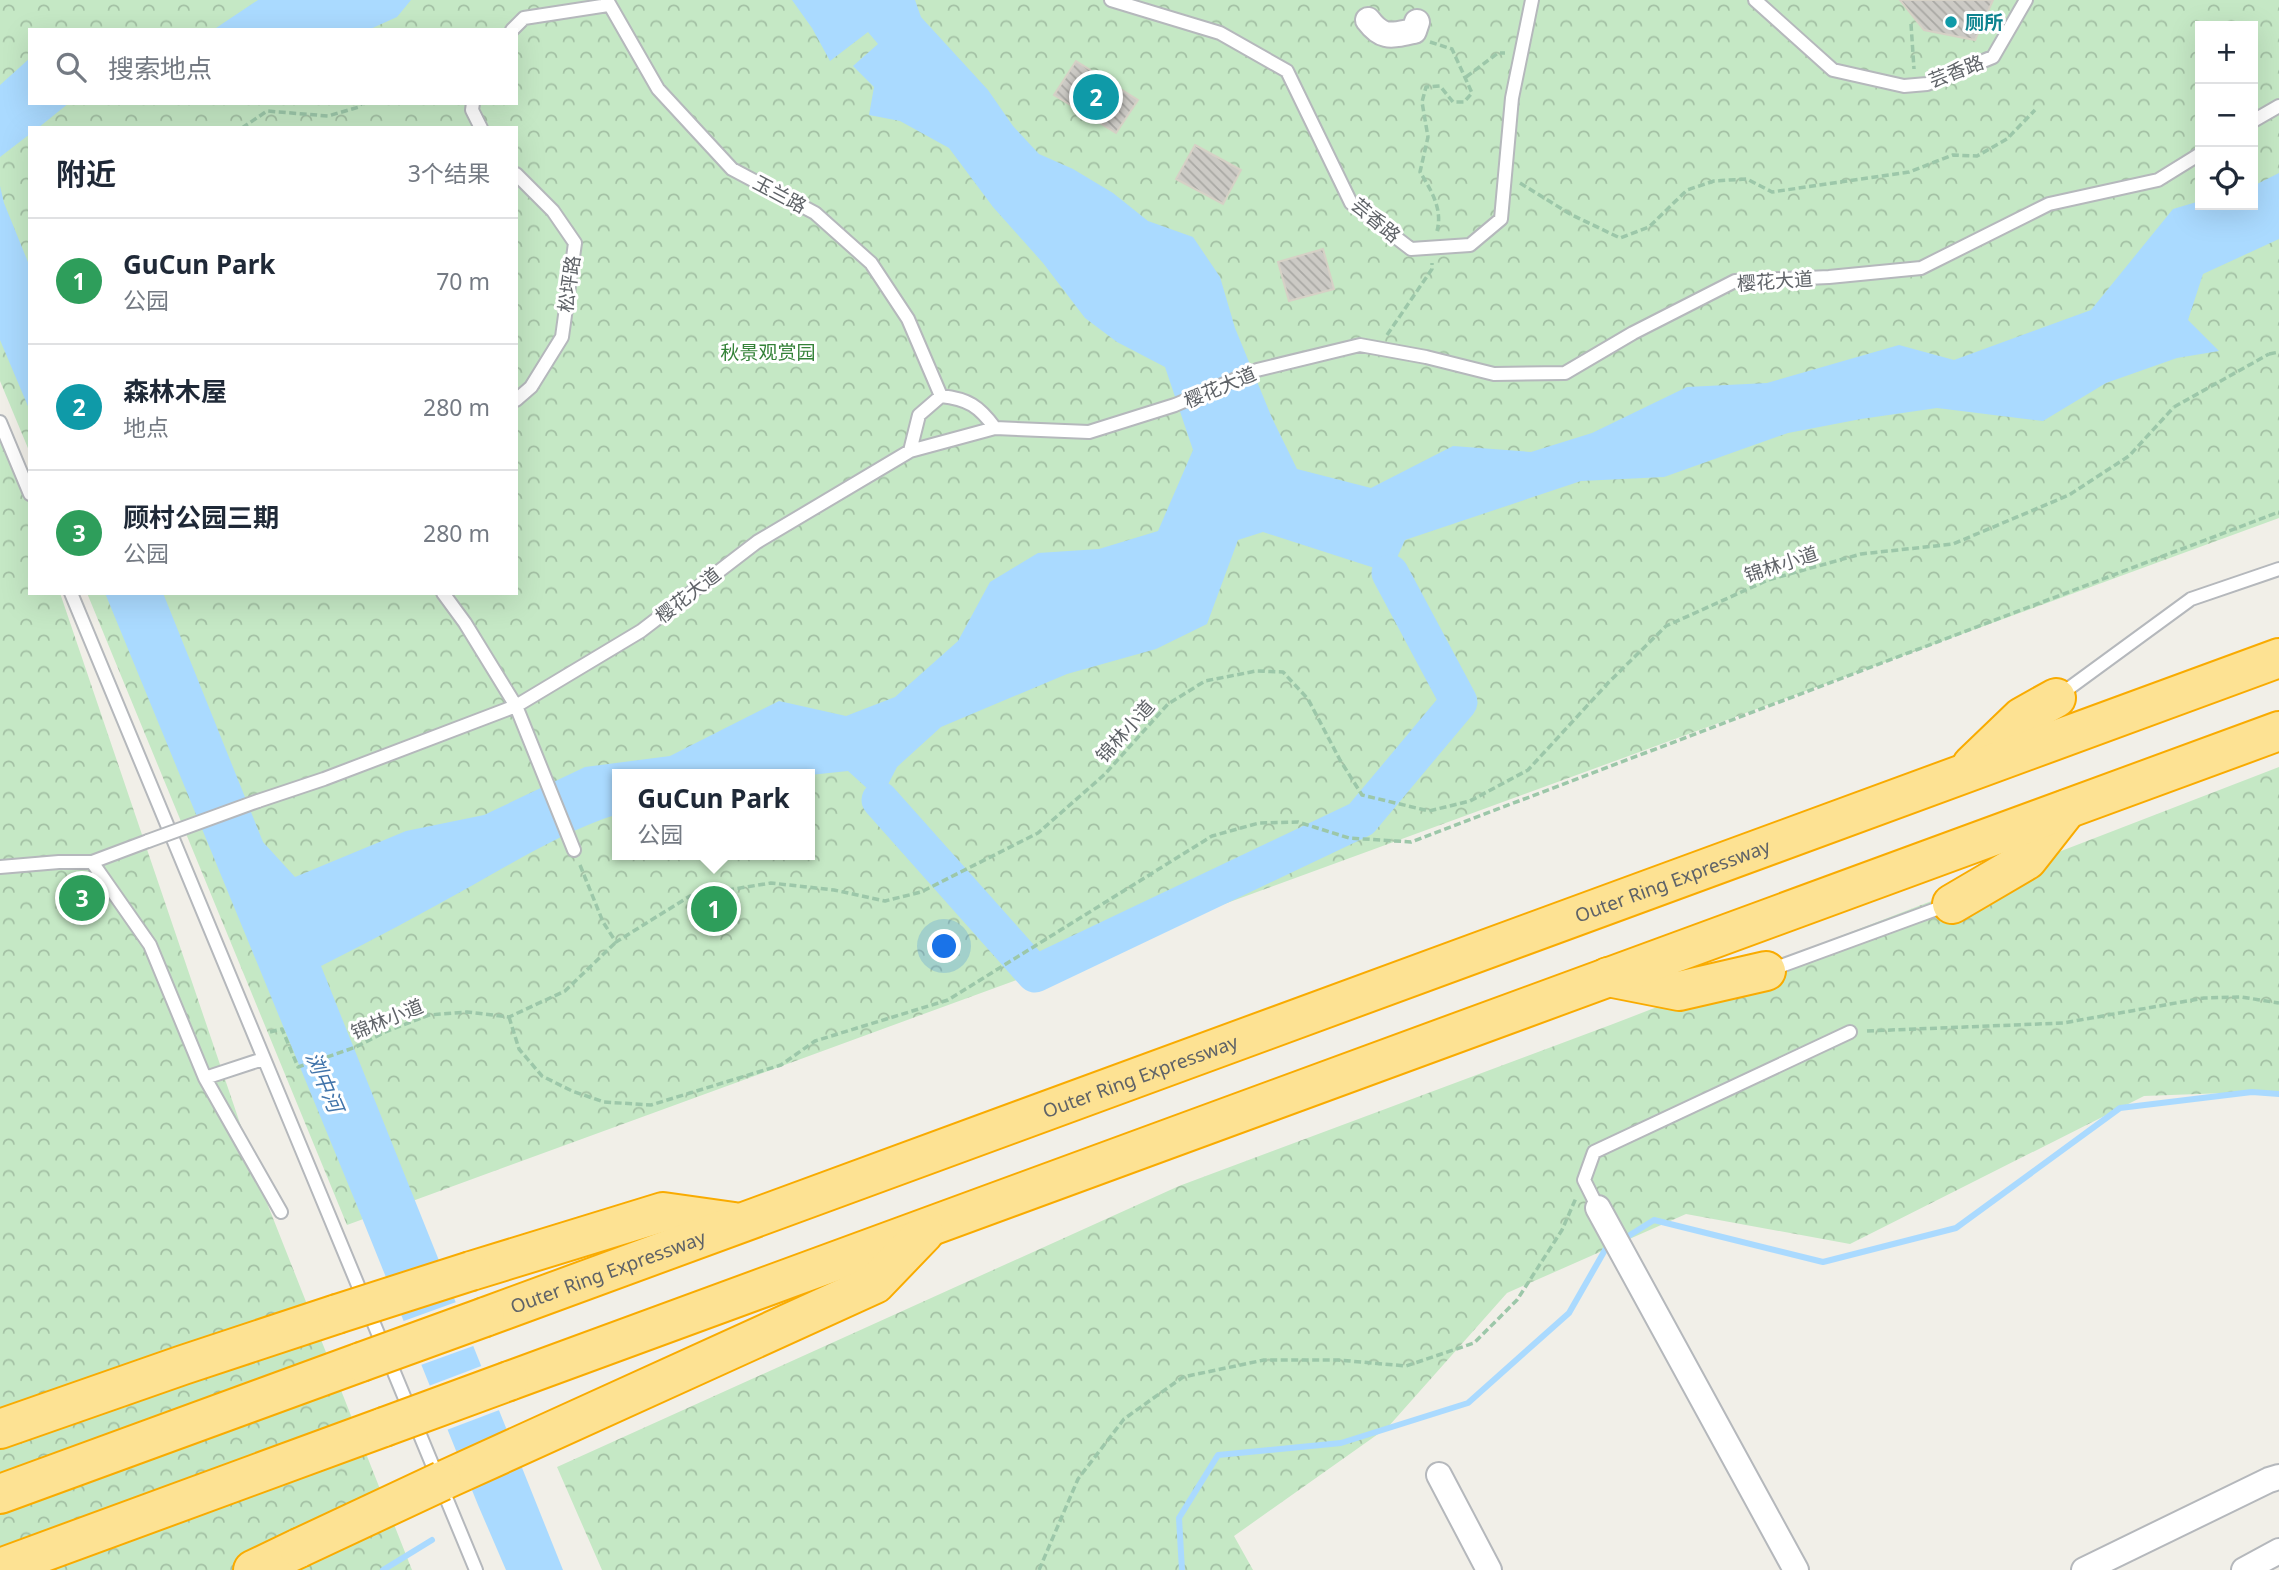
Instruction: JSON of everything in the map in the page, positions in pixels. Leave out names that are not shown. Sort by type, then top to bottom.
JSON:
[{"type":"highway","name":"Outer Ring Expressway","points":[[0,1494],[2279,658]]},
{"type":"highway","points":[[1963,774],[2022,717],[2056,698]]},
{"type":"highway","points":[[0,1568],[2279,731]]},
{"type":"highway","points":[[1952,904],[2026,860],[2067,809]]},
{"type":"highway","points":[[1608,977],[1679,991],[1766,971]]},
{"type":"highway","points":[[0,1429],[183,1364],[663,1212],[739,1223]]},
{"type":"highway","points":[[253,1570],[520,1444],[875,1284],[930,1226]]},
{"type":"street","points":[[1368,20],[1377,31],[1390,36],[1415,26]]},
{"type":"street","points":[[1598,1208],[1796,1570]]},
{"type":"street","points":[[1439,1475],[1489,1570]]},
{"type":"street","points":[[2084,1570],[2279,1477]]},
{"type":"street","points":[[2244,1570],[2279,1551]]},
{"type":"lane","name":"芸香路","points":[[1111,0],[1220,33],[1287,71],[1350,202],[1411,249],[1470,245],[1500,219],[1512,97],[1532,0]]},
{"type":"lane","name":"芸香路","points":[[1755,0],[1833,70],[1904,86],[1927,84],[1993,57],[2026,0]]},
{"type":"lane","points":[[514,28],[524,19],[607,2]]},
{"type":"lane","name":"玉兰路","points":[[607,2],[658,89],[732,169],[815,213],[871,262],[908,319],[942,396]]},
{"type":"lane","points":[[473,105],[472,110],[480,126]]},
{"type":"lane","points":[[2258,118],[2279,106]]},
{"type":"lane","name":"樱花大道","points":[[92,862],[324,779],[516,706],[641,631],[757,542],[911,451],[995,428],[1089,432],[1175,405],[1257,370],[1360,345],[1426,357],[1494,374],[1565,373],[1633,333],[1735,281],[1829,277],[1921,268],[2049,204],[2158,180],[2195,157]]},
{"type":"lane","name":"松坪路","points":[[518,176],[552,211],[575,243],[562,337],[531,387],[518,398]]},
{"type":"lane","points":[[911,451],[919,415],[942,396],[963,398],[987,417],[995,428]]},
{"type":"lane","points":[[0,422],[28,489]]},
{"type":"lane","points":[[2056,698],[2190,600],[2279,569]]},
{"type":"lane","points":[[72,595],[476,1570]]},
{"type":"lane","points":[[444,595],[516,706],[574,850]]},
{"type":"lane","points":[[0,867],[92,862],[150,945],[205,1078],[281,1212]]},
{"type":"lane","points":[[1766,971],[1952,904]]},
{"type":"lane","points":[[1598,1208],[1584,1180],[1594,1152],[1850,1032]]},
{"type":"lane","points":[[205,1078],[263,1059]]},
{"type":"path","points":[[1904,86],[1916,67],[1910,24]]},
{"type":"path","points":[[1377,348],[1432,270],[1432,248],[1439,223],[1435,197],[1420,172],[1428,137],[1422,102],[1426,88],[1440,86],[1453,102],[1464,102],[1472,93],[1452,49],[1433,44],[1415,26]]},
{"type":"path","points":[[1466,77],[1499,54],[1521,51]]},
{"type":"path","points":[[245,126],[267,111],[328,116],[360,105]]},
{"type":"path","points":[[1504,181],[1521,183],[1570,214],[1620,238],[1649,227],[1687,190],[1714,181],[1747,179],[1772,192],[1909,172],[1953,155],[1977,156],[2007,139],[2035,110]]},
{"type":"path","name":"锦林小道","points":[[616,942],[690,895],[771,883],[834,890],[886,901],[921,892],[1038,833],[1105,774],[1168,704],[1205,681],[1256,671],[1283,672],[1308,699],[1362,795],[1429,811],[1470,800],[1528,770],[1609,682],[1666,626],[1768,580],[1861,554],[1953,544],[2069,495],[2129,456],[2174,407],[2269,354],[2279,352]]},
{"type":"path","points":[[574,850],[603,922],[616,942],[565,991],[509,1017],[519,1049],[542,1076],[572,1091],[604,1102],[651,1105],[781,1065],[815,1041],[948,999],[1212,836],[1259,823],[1298,822],[1349,838],[1411,842],[2279,512]]},
{"type":"path","points":[[1850,1032],[2063,1023],[2204,998],[2241,997],[2279,1003]]},
{"type":"path","name":"锦林小道","points":[[254,1037],[282,1029],[298,1067],[356,1047],[385,1032],[429,1016],[467,1012],[509,1017]]},
{"type":"path","points":[[1039,1570],[1078,1479],[1124,1419],[1183,1377],[1264,1360],[1338,1360],[1406,1366],[1474,1343],[1517,1300],[1562,1230],[1584,1180]]},
{"type":"green space","name":"秋景观赏园","points":[[0,0],[2279,0],[2279,518],[347,1225],[88,595],[518,595],[518,126],[28,126],[28,448],[0,381]]},
{"type":"green space","points":[[0,418],[28,499],[28,595],[61,595],[267,1203],[412,1570],[0,1570]]},
{"type":"green space","points":[[2279,767],[2279,1091],[2144,1096],[1850,1244],[1686,1214],[1507,1293],[1388,1427],[1234,1536],[1253,1570],[602,1570],[557,1467],[1179,1186],[1613,1024]]},
{"type":"water","points":[[258,0],[411,0],[397,17],[372,28],[216,28]]},
{"type":"water","name":"浏中河","points":[[792,0],[915,0],[921,17],[988,90],[1013,126],[1039,154],[1073,169],[1113,193],[1148,221],[1193,237],[1220,277],[1235,328],[1272,418],[1297,469],[1371,488],[1453,446],[1531,452],[1592,433],[1687,387],[1767,383],[1899,345],[1954,360],[2091,310],[2173,209],[2195,202],[2195,210],[2258,210],[2258,184],[2279,173],[2279,239],[2203,274],[2188,320],[2219,351],[2177,358],[2106,383],[2043,421],[1937,408],[1788,433],[1664,477],[1581,481],[1405,540],[1390,573],[1263,532],[1238,540],[1207,624],[1156,649],[1067,674],[941,727],[897,767],[880,800],[848,771],[815,774],[815,769],[612,769],[612,816],[544,846],[321,966],[563,1570],[506,1570],[106,595],[164,595],[263,842],[295,877],[406,831],[484,815],[585,767],[670,756],[779,701],[846,716],[895,697],[958,641],[990,582],[1038,553],[1099,549],[1158,531],[1193,450],[1165,367],[1117,342],[1085,318],[1043,263],[993,207],[949,148],[900,121],[869,115],[874,87],[853,66],[878,44],[868,32],[830,61],[812,28]]},
{"type":"water","points":[[28,60],[28,105],[67,105],[40,126],[28,126],[28,136],[0,157],[0,85]]},
{"type":"water","points":[[0,186],[4,203],[28,262],[28,406],[0,340]]},
{"type":"pier","points":[[459,1301],[476,1345],[418,1366],[401,1322]]},
{"type":"pier","points":[[484,1365],[502,1409],[444,1431],[426,1387]]},
{"type":"building","name":"厕所","points":[[1900,0],[1993,0],[1975,40],[1924,30]]},
{"type":"building","points":[[1076,61],[1138,100],[1116,133],[1054,95]]},
{"type":"building","points":[[1195,145],[1241,170],[1223,204],[1176,179]]},
{"type":"building","points":[[1323,249],[1334,289],[1289,301],[1278,262]]},
{"type":"waterway","points":[[880,800],[1035,974],[1361,819],[1459,702],[1390,573]]},
{"type":"waterway","points":[[1622,1240],[1654,1220],[1823,1262],[1956,1228],[2120,1108],[2252,1092],[2279,1094]]},
{"type":"waterway","points":[[1182,1570],[1179,1518],[1218,1455],[1341,1443],[1468,1403],[1569,1313],[1605,1250],[1613,1245]]},
{"type":"waterway","points":[[383,1570],[432,1540]]},
{"type":"place","name":"厕所","points":[[1951,22]]},
{"type":"place","name":"森林木屋","points":[[1096,97]]},
{"type":"place","name":"顾村公园三期","points":[[82,898]]},
{"type":"place","name":"GuCun Park","points":[[714,909]]}]
